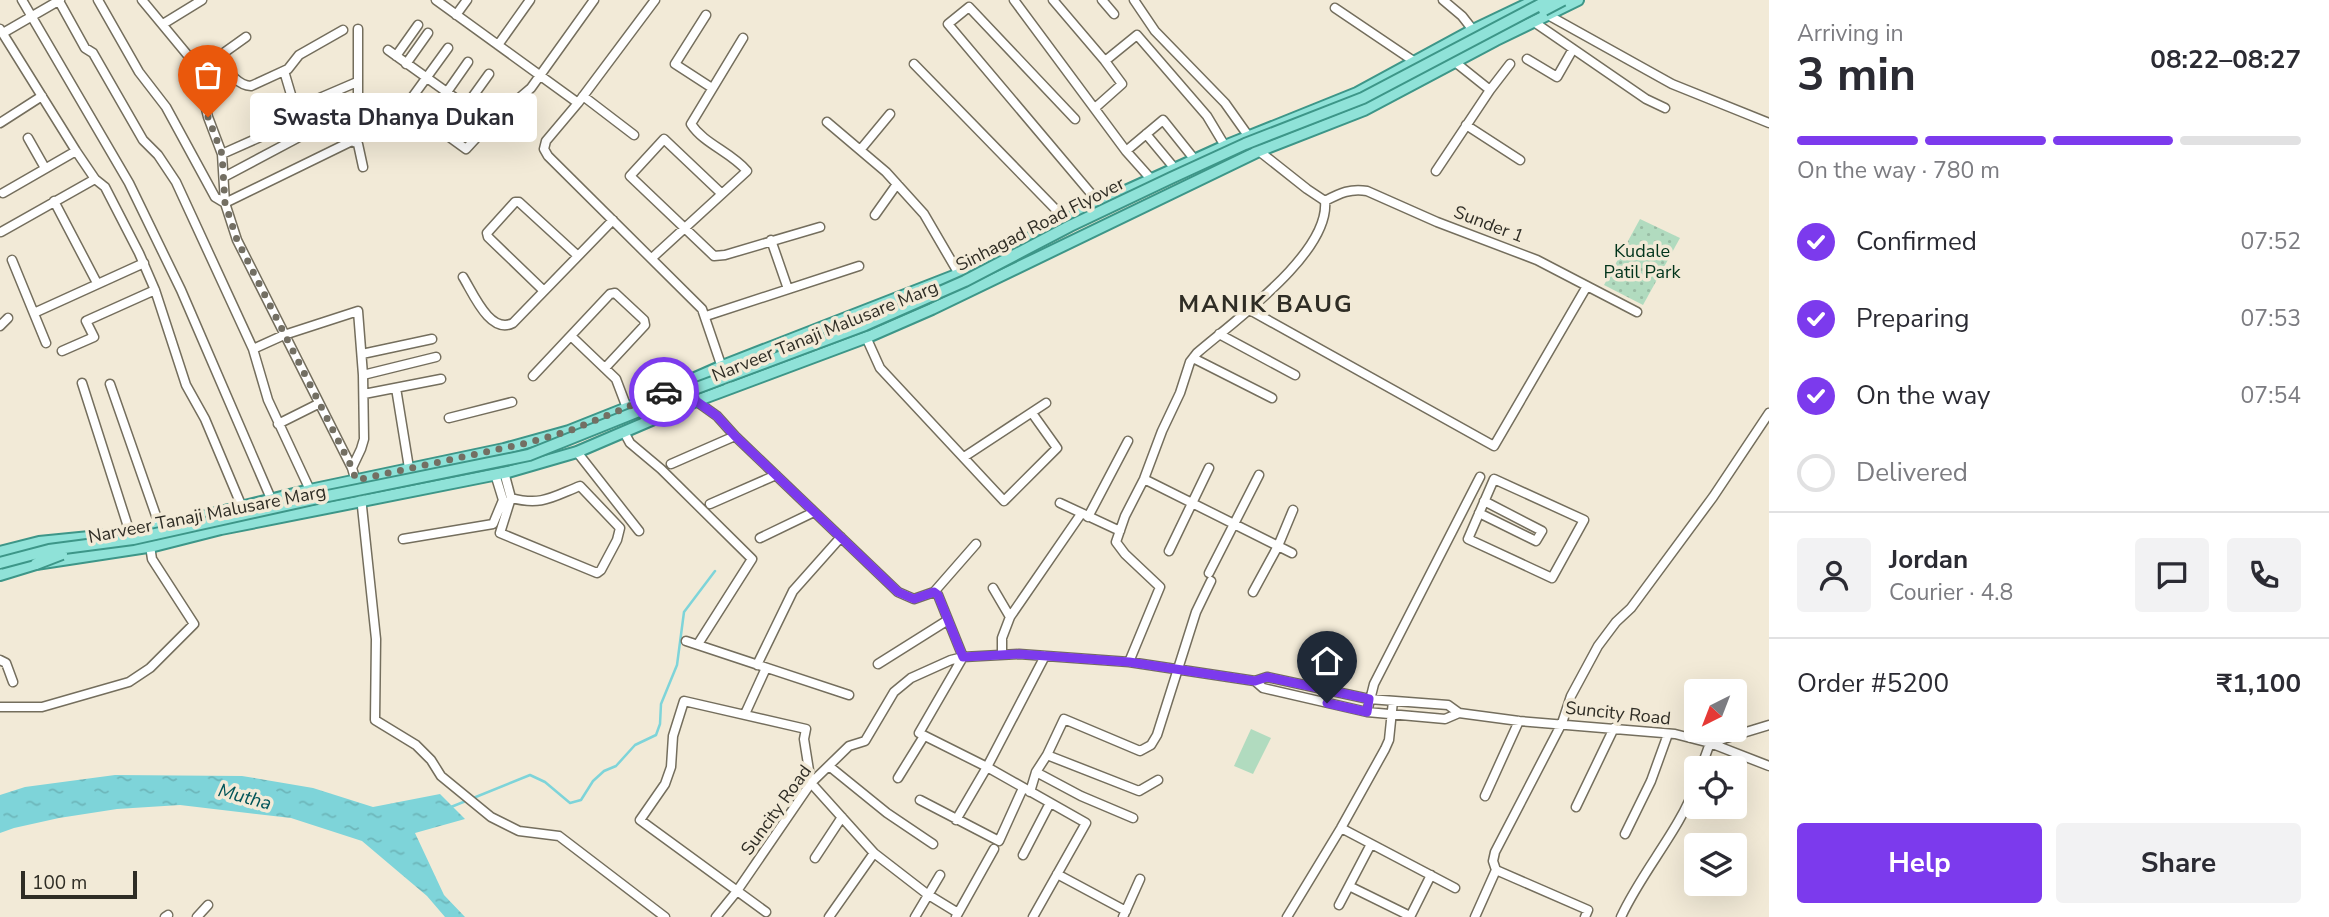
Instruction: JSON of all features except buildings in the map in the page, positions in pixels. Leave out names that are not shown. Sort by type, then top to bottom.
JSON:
[{"type":"main road","name":"Narveer Tanaji Malusare Marg","points":[[0,552],[40,542],[130,533],[160,527],[569,431],[720,367],[959,274],[1151,179],[1357,93],[1473,30],[1536,0]]},
{"type":"main road","points":[[1541,0],[1548,15]]},
{"type":"main road","name":"Sinhagad Road Flyover","points":[[0,563],[48,550],[132,539],[313,499],[529,456],[686,392],[865,325],[955,286],[1070,226],[1233,149],[1363,99],[1549,0]]},
{"type":"main road","name":"Sinhagad Road Flyover","points":[[36,564],[67,553],[150,542],[531,460],[575,446],[766,366],[926,305],[1189,176],[1281,134],[1357,105],[1563,0]]},
{"type":"main road","name":"Narveer Tanaji Malusare Marg","points":[[0,575],[36,564],[150,547],[221,529],[533,466],[577,452],[696,401],[866,337],[932,309],[1259,151],[1364,110],[1578,0]]},
{"type":"street","points":[[22,0],[129,183],[181,290],[272,501]]},
{"type":"street","points":[[242,508],[205,419],[186,385],[144,262],[105,187],[95,178],[76,151],[1,31],[59,0],[85,48],[93,53],[144,140],[176,182],[253,349],[268,400],[310,490]]},
{"type":"street","points":[[97,0],[139,72],[166,107],[213,194],[225,203]]},
{"type":"street","points":[[142,0],[195,64],[208,117],[222,154],[225,203],[237,240],[356,480],[362,501],[376,639],[375,720],[416,746],[431,760],[442,776],[491,817],[519,831],[559,836],[665,917]]},
{"type":"street","points":[[163,24],[202,0]]},
{"type":"street","points":[[436,0],[540,75],[634,135]]},
{"type":"street","points":[[456,15],[467,0]]},
{"type":"street","points":[[498,45],[530,0]]},
{"type":"street","points":[[426,120],[466,149],[489,123],[531,88],[594,0]]},
{"type":"street","points":[[655,0],[546,141],[544,149],[702,309],[729,388]]},
{"type":"street","points":[[1014,0],[1126,151],[1151,179]]},
{"type":"street","points":[[1053,0],[1122,84],[1095,108]]},
{"type":"street","points":[[1102,0],[1114,14]]},
{"type":"street","points":[[1129,662],[1160,587],[1116,542],[1125,516],[1144,479],[1193,358],[1295,267],[1322,223],[1325,201],[1307,190],[1259,151],[1225,103],[1150,23],[1135,0]]},
{"type":"street","points":[[1443,0],[1462,16],[1473,30]]},
{"type":"street","points":[[1075,119],[969,6],[948,24],[1099,203]]},
{"type":"street","points":[[1335,8],[1415,62]]},
{"type":"street","points":[[706,15],[675,64],[712,88]]},
{"type":"street","points":[[1548,15],[1672,84],[1769,123]]},
{"type":"street","points":[[1534,22],[1646,99],[1665,108]]},
{"type":"street","points":[[1105,61],[1150,23]]},
{"type":"street","points":[[396,56],[418,25]]},
{"type":"street","points":[[357,130],[358,29]]},
{"type":"street","points":[[218,57],[236,80],[245,86],[251,86],[284,71],[299,55],[343,30]]},
{"type":"street","points":[[406,64],[428,33]]},
{"type":"street","points":[[1138,34],[1207,116],[1225,146]]},
{"type":"street","points":[[195,64],[218,57],[246,37]]},
{"type":"street","points":[[652,258],[747,171],[718,146],[695,131],[691,124],[743,38]]},
{"type":"street","points":[[0,49],[8,44]]},
{"type":"street","points":[[403,110],[448,48]]},
{"type":"street","points":[[1527,59],[1557,77],[1573,49]]},
{"type":"street","points":[[388,50],[489,123]]},
{"type":"street","points":[[447,92],[468,62]]},
{"type":"street","points":[[1455,62],[1490,90]]},
{"type":"street","points":[[914,64],[1066,220]]},
{"type":"street","points":[[1436,171],[1510,64]]},
{"type":"street","points":[[284,71],[303,135]]},
{"type":"street","points":[[466,106],[489,74]]},
{"type":"street","points":[[315,100],[357,82]]},
{"type":"street","points":[[0,123],[42,96]]},
{"type":"street","points":[[224,177],[303,135],[358,111]]},
{"type":"street","points":[[861,149],[890,114]]},
{"type":"street","points":[[1126,151],[1163,120],[1195,160]]},
{"type":"street","points":[[828,122],[861,149],[924,214],[959,274]]},
{"type":"street","points":[[1466,125],[1520,160]]},
{"type":"street","points":[[222,154],[276,130]]},
{"type":"street","points":[[1146,134],[1176,170]]},
{"type":"street","points":[[28,138],[45,168]]},
{"type":"street","points":[[722,194],[664,139],[630,176],[714,256],[820,227]]},
{"type":"street","points":[[225,203],[352,141],[358,144],[363,167]]},
{"type":"street","points":[[3,192],[76,151]]},
{"type":"street","points":[[1,232],[95,178]]},
{"type":"street","points":[[875,215],[897,184]]},
{"type":"street","name":"Sunder 1","points":[[1325,201],[1339,193],[1355,189],[1367,191],[1437,222],[1516,251],[1637,312]]},
{"type":"street","points":[[54,201],[97,283]]},
{"type":"street","points":[[544,291],[488,237],[487,233],[515,202],[519,202],[578,256]]},
{"type":"street","points":[[463,277],[491,320],[500,326],[513,324],[614,220]]},
{"type":"street","points":[[771,240],[788,289]]},
{"type":"street","points":[[12,260],[46,343]]},
{"type":"street","points":[[34,313],[144,262]]},
{"type":"street","points":[[706,316],[859,265]]},
{"type":"street","points":[[1248,309],[1494,446],[1587,286]]},
{"type":"street","points":[[62,351],[93,337],[86,321],[155,290]]},
{"type":"street","points":[[533,376],[611,294],[618,294],[644,320],[645,325],[605,368]]},
{"type":"street","points":[[253,349],[284,335],[358,311],[364,394],[364,439],[352,468]]},
{"type":"street","points":[[0,326],[8,318]]},
{"type":"street","points":[[1219,334],[1295,375]]},
{"type":"street","points":[[571,336],[617,379],[627,408]]},
{"type":"street","points":[[866,337],[880,368],[1004,501],[1057,448],[1032,413]]},
{"type":"street","points":[[362,354],[432,339]]},
{"type":"street","points":[[363,375],[436,357]]},
{"type":"street","points":[[1193,358],[1272,398]]},
{"type":"street","points":[[364,394],[441,379]]},
{"type":"street","points":[[688,381],[696,401],[717,416],[898,592],[910,599],[934,592],[976,544]]},
{"type":"street","points":[[82,383],[130,533]]},
{"type":"street","points":[[110,384],[160,527]]},
{"type":"street","points":[[396,388],[410,468]]},
{"type":"street","points":[[449,418],[512,402]]},
{"type":"street","points":[[964,457],[1046,403]]},
{"type":"street","points":[[278,424],[318,404]]},
{"type":"street","points":[[1475,917],[1496,870],[1493,861],[1495,852],[1562,723],[1571,696],[1602,640],[1632,608],[1713,497],[1769,413]]},
{"type":"street","points":[[624,432],[630,443],[662,469],[751,559],[698,644]]},
{"type":"street","points":[[671,464],[735,436]]},
{"type":"street","points":[[1002,655],[1002,638],[1010,617],[1085,515],[1128,441]]},
{"type":"street","points":[[577,452],[639,531]]},
{"type":"street","points":[[1169,551],[1209,468]]},
{"type":"street","points":[[500,473],[511,498],[500,533],[597,573],[601,570],[617,540],[620,528],[580,486],[541,501],[511,498]]},
{"type":"street","points":[[403,539],[493,524],[503,500],[500,473]]},
{"type":"street","points":[[710,504],[776,475]]},
{"type":"street","points":[[920,800],[999,841],[1064,719],[1140,751],[1151,745],[1157,735],[1196,612],[1210,577],[1259,475]]},
{"type":"street","points":[[1367,712],[1374,684],[1480,477]]},
{"type":"street","points":[[1144,479],[1292,553]]},
{"type":"street","points":[[1494,479],[1584,520],[1552,578],[1468,539],[1481,507],[1494,479]]},
{"type":"street","points":[[1469,501],[1542,531],[1536,541],[1481,507]]},
{"type":"street","points":[[1060,503],[1120,531]]},
{"type":"street","points":[[1253,592],[1278,546],[1293,510]]},
{"type":"street","points":[[760,538],[814,512]]},
{"type":"street","points":[[757,665],[793,591],[841,537]]},
{"type":"street","points":[[0,707],[42,707],[129,682],[150,668],[194,624],[152,559],[150,547]]},
{"type":"street","points":[[993,588],[1010,617]]},
{"type":"street","points":[[934,592],[963,657],[919,733],[1086,823],[1033,917]]},
{"type":"street","points":[[878,664],[948,620]]},
{"type":"street","points":[[686,641],[849,695]]},
{"type":"street","points":[[956,820],[987,768],[1045,656]]},
{"type":"street","name":"Suncity Road","points":[[716,917],[811,783],[849,746],[865,741],[894,692],[911,678],[963,657],[1045,656],[1129,662],[1255,681],[1267,677],[1369,699],[1448,705],[1459,713],[1668,734],[1710,743],[1769,766]]},
{"type":"street","points":[[0,660],[6,663],[13,682]]},
{"type":"street","points":[[745,715],[766,668]]},
{"type":"street","name":"Suncity Road","points":[[1255,681],[1263,688],[1367,712],[1445,719],[1459,713]]},
{"type":"street","points":[[766,912],[640,820],[665,784],[671,766],[673,737],[684,701],[806,729],[804,739],[811,783],[874,853],[957,915],[994,849]]},
{"type":"street","points":[[1287,917],[1385,749],[1389,740],[1393,701]]},
{"type":"street","points":[[1485,796],[1519,721]]},
{"type":"street","points":[[1705,756],[1710,743],[1769,725]]},
{"type":"street","points":[[1576,807],[1614,728]]},
{"type":"street","points":[[1625,834],[1651,781],[1668,734]]},
{"type":"street","points":[[898,778],[924,736]]},
{"type":"street","points":[[1047,755],[1139,791],[1158,780]]},
{"type":"street","points":[[829,766],[878,806],[933,844]]},
{"type":"street","points":[[1036,772],[1081,796],[1133,818]]},
{"type":"street","points":[[1023,855],[1050,803]]},
{"type":"street","points":[[1621,917],[1639,881],[1671,834],[1684,808]]},
{"type":"street","points":[[815,858],[842,817]]},
{"type":"street","points":[[1341,828],[1455,888]]},
{"type":"street","points":[[1339,905],[1371,844]]},
{"type":"street","points":[[829,917],[874,853]]},
{"type":"street","points":[[1496,870],[1588,910],[1585,917]]},
{"type":"street","points":[[1057,874],[1124,914],[1140,879]]},
{"type":"street","points":[[915,917],[940,875]]},
{"type":"street","points":[[1349,886],[1410,917],[1431,875]]},
{"type":"street","points":[[197,917],[208,905]]},
{"type":"green space","name":"Kudale Patil Park","points":[[1640,219],[1680,238],[1643,305],[1604,285]]},
{"type":"green space","points":[[1251,729],[1271,738],[1253,774],[1234,766]]},
{"type":"water","name":"Mutha","points":[[115,775],[242,776],[313,788],[373,807],[440,794],[465,819],[415,833],[444,895],[465,917],[445,917],[427,896],[362,841],[291,818],[180,805],[117,809],[59,818],[0,833],[0,795],[25,787]]},
{"type":"waterway","points":[[451,807],[530,775],[545,782],[570,803],[581,800],[593,781],[604,771],[616,766],[635,745],[656,735],[660,724],[661,704],[677,665],[684,612],[715,571]]},
{"type":"way so far","points":[[208,117],[222,154],[225,203],[237,240],[356,480],[527,443],[569,431],[664,392]]},
{"type":"place","name":"Swasta Dhanya Dukan","points":[[208,117]]},
{"type":"district","name":"MANIK BAUG","points":[[1266,304]]},
{"type":"route","points":[[664,392],[688,381],[696,401],[717,416],[898,592],[914,599],[930,592],[938,595],[963,657],[1019,654],[1129,662],[1255,681],[1267,677],[1369,699],[1367,712],[1327,703]]}]
